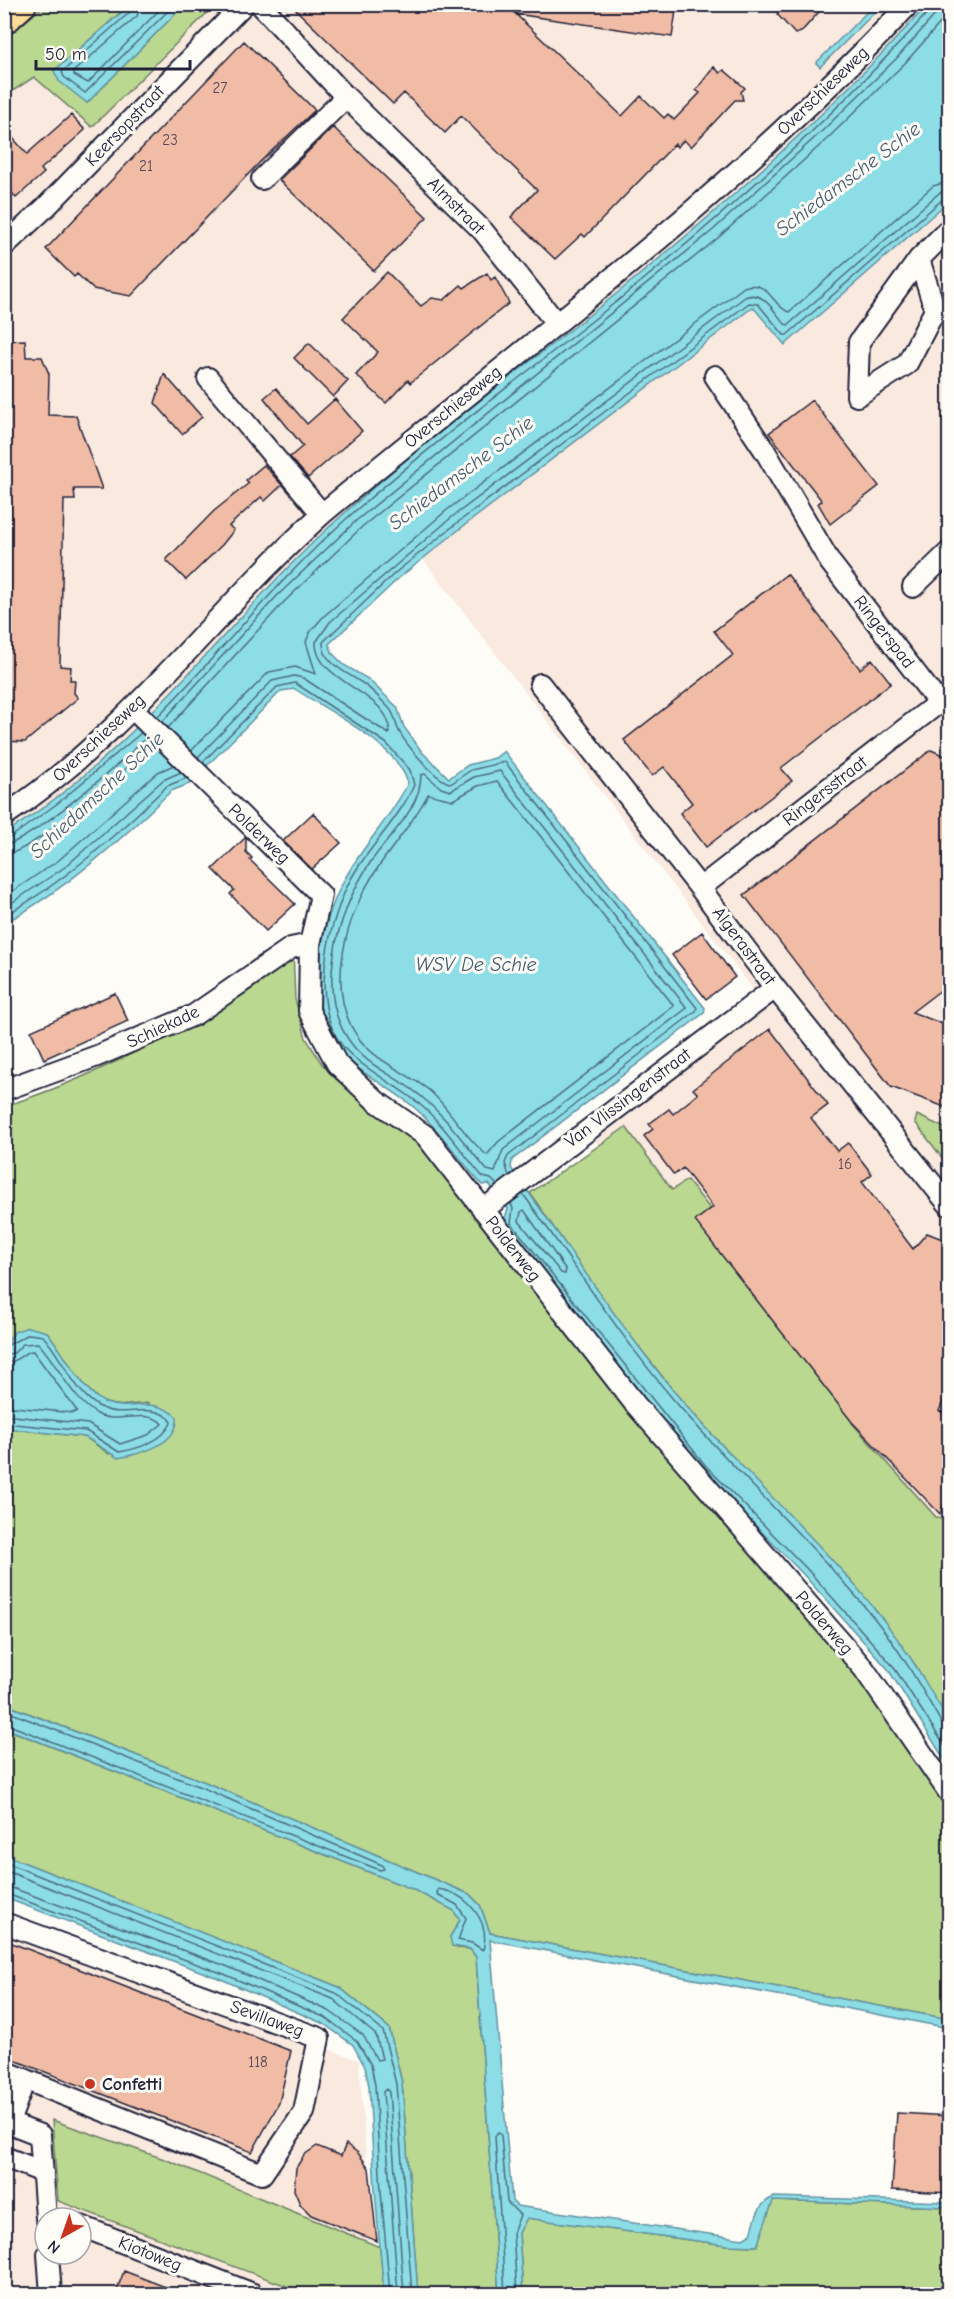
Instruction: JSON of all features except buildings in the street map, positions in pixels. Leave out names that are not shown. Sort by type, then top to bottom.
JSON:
[{"type":"main road","points":[[4,21],[23,4]]},
{"type":"street","name":"Keersopstraat","points":[[4,246],[46,207],[243,4]]},
{"type":"street","name":"Almstraat","points":[[260,4],[346,97],[483,231],[556,324]]},
{"type":"street","name":"Overschieseweg","points":[[4,816],[36,795],[137,713],[285,547],[322,514],[556,324],[773,139],[909,4]]},
{"type":"street","points":[[262,179],[346,97]]},
{"type":"street","points":[[919,259],[935,310],[907,364],[857,396],[859,342],[919,259],[949,229]]},
{"type":"street","name":"Ringerspad","points":[[715,376],[765,451],[830,562],[944,698]]},
{"type":"street","points":[[208,378],[322,514]]},
{"type":"street","points":[[913,587],[950,551]]},
{"type":"street","name":"Algerastraat","points":[[540,684],[700,888],[775,988],[950,1206]]},
{"type":"street","name":"Ringersstraat","points":[[700,888],[944,698]]},
{"type":"street","name":"Polderweg","points":[[137,713],[321,895],[310,944],[309,1011],[337,1064],[376,1101],[426,1136],[488,1206],[635,1404],[864,1669],[950,1794]]},
{"type":"street","name":"Schiekade","points":[[4,1089],[97,1056],[194,1015],[291,948],[310,944]]},
{"type":"street","name":"Van Vlissingenstraat","points":[[488,1206],[524,1176],[775,988]]},
{"type":"street","name":"Sevillaweg","points":[[4,1923],[319,2038],[304,2112],[262,2174],[4,2071]]},
{"type":"street","points":[[25,2079],[7,2121],[40,2135],[49,2206]]},
{"type":"street","points":[[4,2157],[43,2172]]},
{"type":"street","name":"Kiotoweg","points":[[93,2231],[253,2295]]},
{"type":"street","points":[[49,2266],[51,2295]]},
{"type":"shaded area","points":[[5,5],[949,5],[949,1544],[911,1526],[595,1141],[762,1001],[390,516],[5,854]]},
{"type":"shaded area","points":[[4,1917],[359,2061],[376,2294],[5,2294]]},
{"type":"green space","points":[[45,5],[129,5],[54,71],[87,103],[184,5],[215,5],[92,127],[34,77],[5,96],[5,39]]},
{"type":"green space","points":[[293,949],[295,999],[306,1038],[322,1064],[336,1079],[417,1138],[622,1403],[688,1482],[789,1586],[919,1750],[949,1805],[949,2019],[490,1933],[480,1905],[469,1894],[205,1782],[5,1704],[5,1428],[85,1437],[109,1454],[148,1403],[116,1405],[98,1398],[82,1382],[47,1332],[6,1342],[5,1347],[5,1106],[75,1080],[166,1036],[215,1006]]},
{"type":"green space","points":[[917,1115],[949,1130],[949,1167],[915,1122]]},
{"type":"green space","points":[[626,1127],[672,1190],[687,1180],[847,1379],[855,1406],[852,1423],[936,1517],[949,1522],[949,1726],[916,1666],[887,1625],[850,1580],[735,1460],[677,1395],[617,1319],[530,1193]]},
{"type":"green space","points":[[4,1728],[412,1889],[453,1910],[460,1920],[450,1937],[457,1948],[470,1949],[476,1957],[499,2294],[418,2294],[402,2083],[389,2028],[339,1987],[5,1855]]},
{"type":"green space","points":[[52,2120],[167,2160],[380,2247],[384,2294],[308,2294],[93,2214],[93,2206],[71,2206],[58,2201]]},
{"type":"green space","points":[[773,2201],[949,2207],[949,2294],[523,2294],[519,2233],[527,2218],[727,2245],[756,2246]]},
{"type":"water","points":[[130,5],[184,5],[87,103],[59,81],[54,71]]},
{"type":"water","points":[[870,5],[882,5],[820,67],[816,63],[869,10]]},
{"type":"water","points":[[927,5],[949,5],[949,201],[785,345],[753,307],[461,528],[399,578],[329,644],[333,654],[344,665],[368,679],[397,707],[404,727],[422,752],[449,778],[468,765],[495,758],[504,751],[705,1008],[704,1013],[512,1160],[511,1168],[613,1312],[677,1395],[811,1537],[876,1610],[904,1649],[948,1721],[949,1767],[888,1669],[802,1573],[701,1470],[503,1223],[508,1209],[489,1184],[482,1185],[416,1109],[354,1065],[332,1041],[324,1021],[319,998],[318,975],[326,927],[348,872],[401,797],[408,783],[401,768],[376,742],[343,718],[295,689],[281,691],[189,784],[171,791],[92,863],[50,895],[5,923],[5,833],[54,800],[100,762],[184,679],[306,549],[349,509],[447,426],[616,294],[778,156],[854,82]]},
{"type":"water","points":[[28,1327],[47,1332],[82,1382],[106,1403],[116,1406],[150,1405],[167,1410],[177,1417],[172,1434],[165,1441],[147,1450],[118,1458],[85,1437],[5,1428],[5,1347],[14,1332]]},
{"type":"water","points":[[4,1704],[205,1782],[469,1894],[480,1905],[490,1933],[949,2019],[949,2028],[490,1940],[512,2201],[517,2206],[743,2239],[751,2234],[756,2217],[764,2203],[774,2197],[949,2202],[949,2207],[773,2201],[757,2246],[727,2245],[527,2218],[519,2233],[523,2294],[499,2294],[476,1957],[470,1949],[452,1946],[450,1937],[460,1920],[453,1910],[412,1889],[5,1728]]},
{"type":"water","points":[[5,1855],[339,1987],[389,2028],[402,2083],[418,2294],[384,2294],[369,2086],[365,2067],[353,2045],[324,2024],[221,1979],[5,1898]]},
{"type":"place","name":"Confetti","points":[[90,2084]]},
{"type":"water label","name":"Schiedamsche Schie","points":[[848,179]]},
{"type":"water label","name":"Schiedamsche Schie","points":[[461,473]]},
{"type":"water label","name":"Schiedamsche Schie","points":[[97,795]]},
{"type":"water label","name":"WSV De Schie","points":[[476,964]]}]
